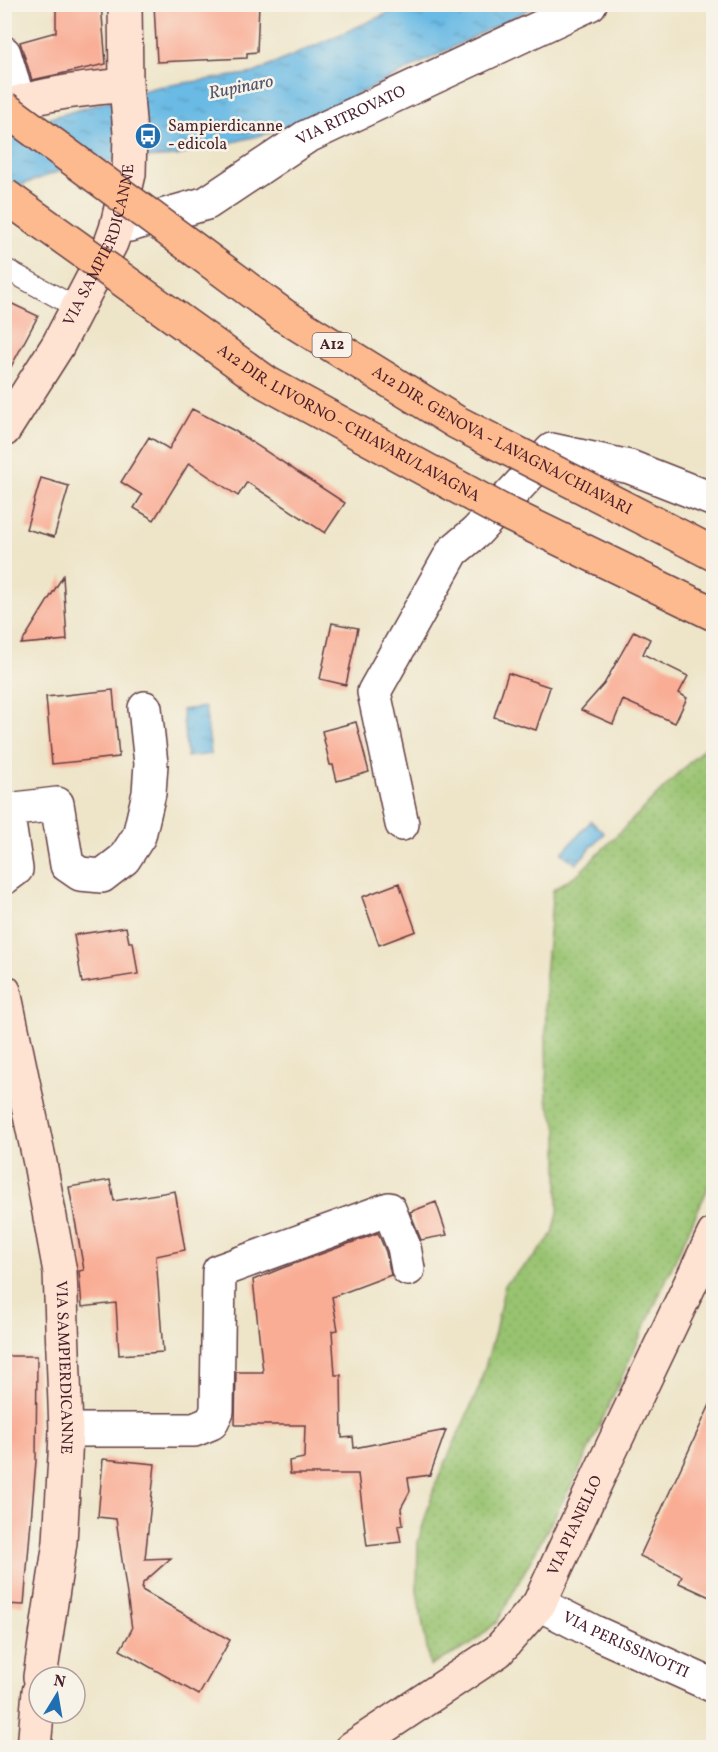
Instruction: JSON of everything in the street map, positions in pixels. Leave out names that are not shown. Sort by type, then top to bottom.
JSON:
[{"type":"highway","name":"A12 DIR. GENOVA - LAVAGNA/CHIAVARI","points":[[9,106],[283,315],[456,422],[714,554]]},
{"type":"highway","name":"A12 DIR. LIVORNO - CHIAVARI/LAVAGNA","points":[[4,195],[267,383],[500,510],[714,614]]},
{"type":"main road","name":"VIA SAMPIERDICANNE","points":[[4,430],[58,345],[116,229],[129,174],[130,133],[126,85],[125,4]]},
{"type":"main road","points":[[9,106],[63,92],[126,85]]},
{"type":"main road","name":"VIA SAMPIERDICANNE","points":[[4,991],[12,1063],[40,1163],[60,1272],[66,1430],[60,1542],[42,1665]]},
{"type":"main road","name":"VIA PIANELLO","points":[[352,1748],[498,1652],[539,1604],[714,1233]]},
{"type":"main road","points":[[34,1748],[36,1725]]},
{"type":"street","name":"VIA RITROVATO","points":[[116,229],[207,203],[306,137],[590,4]]},
{"type":"street","points":[[4,53],[9,106]]},
{"type":"street","points":[[402,824],[374,692],[453,551],[476,532],[552,450],[630,467],[714,500]]},
{"type":"street","points":[[4,878],[16,869],[7,810],[57,804],[67,865],[80,874],[102,876],[124,859],[139,836],[149,793],[151,764],[145,708]]},
{"type":"street","points":[[66,1430],[194,1430],[210,1424],[217,1411],[219,1271],[388,1209],[404,1247],[408,1269]]},
{"type":"street","name":"VIA PERISSINOTTI","points":[[539,1604],[594,1632],[714,1686]]},
{"type":"lane","points":[[4,268],[77,308]]},
{"type":"green space","points":[[713,739],[713,1177],[577,1475],[497,1622],[470,1645],[430,1666],[417,1591],[418,1542],[434,1488],[479,1388],[495,1332],[505,1284],[535,1256],[553,1234],[558,1212],[558,1130],[547,1100],[545,975],[553,890],[579,873]]},
{"type":"water","name":"Rupinaro","points":[[406,5],[538,5],[290,128],[176,156],[114,160],[60,171],[5,191],[4,133],[157,87],[254,73]]},
{"type":"water","points":[[205,707],[211,754],[187,757],[182,710]]},
{"type":"water","points":[[591,821],[604,833],[576,864],[562,853]]},
{"type":"building","points":[[56,4],[101,4],[106,64],[32,80],[20,42],[56,32]]},
{"type":"building","points":[[154,4],[259,4],[257,52],[247,53],[247,58],[157,62]]},
{"type":"building","points":[[4,300],[38,316],[4,380]]},
{"type":"building","points":[[192,409],[235,431],[345,503],[325,533],[247,482],[238,496],[189,463],[154,520],[134,508],[142,495],[121,482],[149,437],[169,449]]},
{"type":"building","points":[[41,478],[69,486],[54,537],[26,529]]},
{"type":"building","points":[[63,576],[67,640],[21,644]]},
{"type":"building","points":[[332,623],[358,628],[346,685],[320,679]]},
{"type":"building","points":[[634,631],[650,639],[643,654],[688,676],[679,693],[687,698],[675,723],[623,700],[613,724],[581,710],[604,684]]},
{"type":"building","points":[[508,673],[550,687],[536,730],[494,717]]},
{"type":"building","points":[[113,690],[119,757],[52,764],[46,697]]},
{"type":"building","points":[[356,722],[369,772],[337,781],[333,765],[330,765],[322,731]]},
{"type":"building","points":[[399,883],[416,931],[379,945],[362,897]]},
{"type":"building","points":[[126,927],[129,942],[133,942],[138,974],[82,983],[74,935]]},
{"type":"building","points":[[110,1180],[114,1201],[175,1191],[185,1250],[156,1256],[163,1352],[119,1355],[116,1303],[82,1307],[79,1271],[84,1270],[69,1187]]},
{"type":"building","points":[[436,1202],[447,1235],[421,1240],[410,1212]]},
{"type":"building","points":[[378,1233],[386,1252],[391,1275],[332,1297],[338,1330],[332,1331],[335,1375],[341,1375],[342,1438],[353,1437],[354,1448],[446,1430],[430,1475],[408,1478],[410,1491],[401,1508],[403,1525],[398,1526],[401,1542],[367,1546],[358,1474],[290,1474],[289,1461],[304,1458],[305,1425],[235,1425],[236,1372],[263,1372],[253,1280]]},
{"type":"building","points":[[4,1356],[37,1356],[36,1461],[24,1605],[4,1604]]},
{"type":"building","points":[[714,1396],[714,1599],[679,1583],[682,1576],[640,1556]]},
{"type":"building","points":[[103,1459],[155,1464],[145,1559],[171,1558],[143,1583],[142,1590],[230,1640],[199,1695],[120,1650],[132,1629],[116,1519],[98,1517]]},
{"type":"place","name":"Sampierdicanne - edicola","points":[[148,136]]}]
